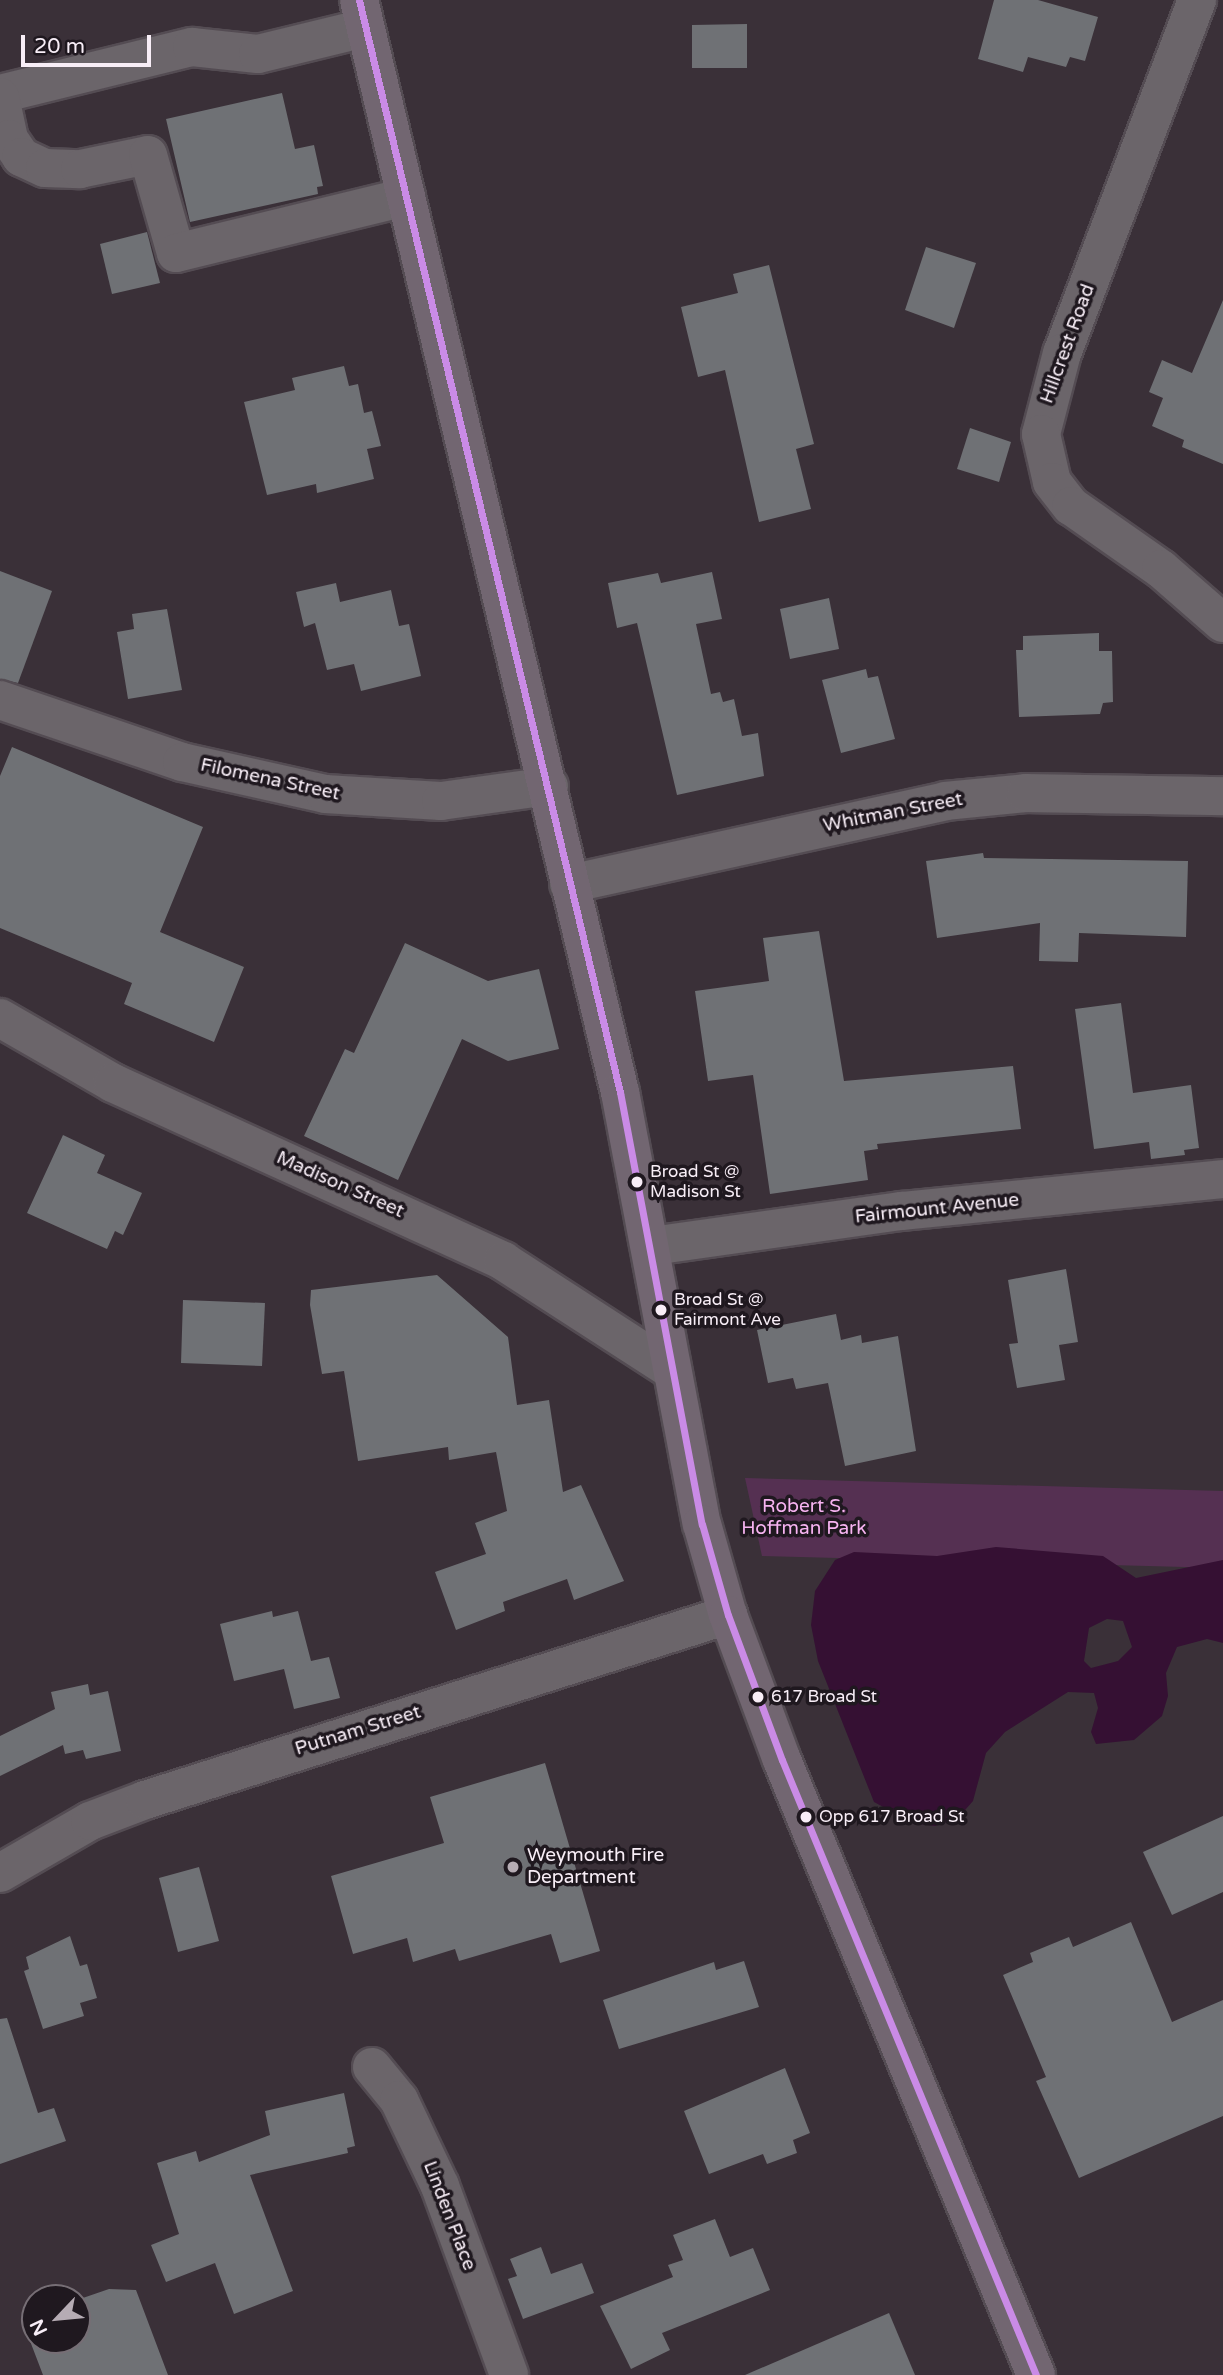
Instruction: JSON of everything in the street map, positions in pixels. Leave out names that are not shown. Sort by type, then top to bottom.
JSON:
[{"type":"main road","points":[[362,14],[549,786],[652,1246],[670,1369],[702,1524],[728,1615],[782,1760],[1036,2375]]},
{"type":"street","name":"Hillcrest Road","points":[[1197,0],[1062,353],[1041,434],[1052,482],[1071,506],[1161,569],[1223,623]]},
{"type":"street","points":[[362,14],[258,54],[192,47],[0,95],[9,139],[21,156],[45,168],[80,169],[148,155],[176,253],[406,197]]},
{"type":"street","name":"Filomena Street","points":[[0,700],[182,762],[325,794],[441,802],[549,786]]},
{"type":"street","name":"Whitman Street","points":[[569,884],[945,801],[1026,793],[1223,796]]},
{"type":"street","name":"Madison Street","points":[[0,1018],[113,1083],[503,1261],[670,1369]]},
{"type":"street","name":"Fairmount Avenue","points":[[652,1246],[902,1211],[1223,1179]]},
{"type":"street","name":"Putnam Street","points":[[0,1873],[90,1821],[145,1800],[728,1615]]},
{"type":"street","name":"Linden Place","points":[[372,2067],[399,2100],[440,2186],[509,2375]]},
{"type":"green space","name":"Robert S. Hoffman Park","points":[[745,1478],[1223,1491],[1223,1568],[762,1556]]},
{"type":"shaded area","points":[[996,1547],[1103,1556],[1136,1578],[1223,1560],[1223,1643],[1207,1639],[1177,1647],[1166,1673],[1168,1696],[1162,1716],[1134,1740],[1096,1744],[1091,1732],[1098,1708],[1094,1693],[1068,1692],[1005,1732],[986,1753],[973,1801],[958,1818],[935,1826],[913,1823],[874,1802],[818,1661],[811,1625],[815,1591],[835,1560],[854,1552],[937,1556]],"holes":[[[1107,1619],[1123,1621],[1132,1647],[1118,1661],[1091,1668],[1084,1661],[1089,1628]]]},
{"type":"building","points":[[994,0],[1038,0],[1098,17],[1085,61],[1070,57],[1066,67],[1028,57],[1023,72],[978,59]]},
{"type":"building","points":[[747,24],[747,68],[692,68],[692,25]]},
{"type":"building","points":[[282,93],[295,149],[314,145],[323,186],[317,187],[318,194],[190,222],[166,119]]},
{"type":"building","points":[[147,232],[160,283],[112,294],[100,244]]},
{"type":"building","points":[[926,247],[976,263],[954,328],[905,310]]},
{"type":"building","points":[[769,265],[814,444],[796,449],[811,509],[759,522],[725,370],[698,377],[681,307],[738,293],[733,274]]},
{"type":"building","points":[[1223,300],[1223,464],[1182,447],[1184,440],[1152,426],[1163,398],[1149,392],[1162,360],[1192,373]]},
{"type":"building","points":[[344,366],[349,386],[358,384],[364,413],[372,411],[381,446],[367,449],[374,479],[317,493],[316,484],[267,495],[244,402],[295,390],[292,378]]},
{"type":"building","points":[[970,428],[1011,442],[999,482],[957,469]]},
{"type":"building","points":[[0,571],[52,591],[18,683],[0,679]]},
{"type":"building","points":[[712,572],[722,619],[696,624],[711,694],[720,692],[723,702],[734,699],[742,736],[758,733],[764,776],[677,795],[637,623],[617,628],[608,583],[658,573],[661,583]]},
{"type":"building","points":[[336,583],[340,602],[391,590],[399,626],[409,624],[421,676],[361,691],[354,664],[327,670],[315,623],[304,627],[296,592]]},
{"type":"building","points":[[829,598],[839,649],[790,659],[780,609]]},
{"type":"building","points":[[167,609],[182,690],[128,699],[117,632],[134,629],[132,614]]},
{"type":"building","points":[[1099,633],[1099,651],[1112,651],[1113,702],[1103,703],[1100,714],[1019,717],[1016,650],[1023,650],[1023,636]]},
{"type":"building","points":[[866,669],[868,678],[878,676],[895,739],[841,753],[822,680]]},
{"type":"building","points":[[12,747],[203,827],[160,932],[244,967],[214,1042],[124,1004],[132,983],[0,928],[0,776]]},
{"type":"building","points":[[983,853],[984,858],[1188,861],[1186,937],[1079,933],[1078,962],[1039,961],[1040,923],[937,938],[926,861]]},
{"type":"building","points":[[819,931],[844,1081],[1013,1066],[1021,1129],[877,1144],[878,1149],[864,1151],[868,1180],[770,1194],[753,1075],[708,1081],[695,991],[769,981],[763,938]]},
{"type":"building","points":[[405,943],[488,981],[539,969],[559,1049],[508,1061],[462,1039],[398,1180],[304,1136],[345,1049],[354,1053]]},
{"type":"building","points":[[1121,1003],[1133,1093],[1191,1085],[1199,1148],[1184,1150],[1185,1155],[1151,1159],[1149,1142],[1094,1149],[1075,1009]]},
{"type":"building","points":[[63,1135],[105,1155],[97,1173],[142,1193],[123,1235],[115,1231],[107,1249],[27,1213]]},
{"type":"building","points":[[1066,1269],[1078,1342],[1059,1345],[1065,1380],[1017,1388],[1009,1344],[1018,1343],[1008,1280]]},
{"type":"building","points":[[437,1275],[508,1337],[517,1405],[549,1400],[563,1492],[581,1485],[624,1581],[574,1600],[567,1579],[503,1602],[505,1611],[456,1630],[435,1572],[486,1554],[475,1523],[507,1511],[496,1452],[449,1460],[448,1447],[358,1461],[344,1371],[322,1374],[310,1305],[311,1290]]},
{"type":"building","points":[[183,1300],[265,1303],[262,1366],[181,1363]]},
{"type":"building","points":[[836,1314],[841,1340],[861,1335],[862,1343],[898,1336],[916,1451],[845,1466],[828,1383],[796,1389],[793,1378],[768,1383],[757,1330]]},
{"type":"building","points":[[272,1611],[273,1617],[298,1611],[311,1661],[329,1657],[340,1698],[294,1709],[284,1669],[234,1681],[220,1624]]},
{"type":"building","points":[[88,1684],[90,1695],[108,1691],[121,1751],[86,1759],[83,1750],[65,1754],[63,1745],[0,1776],[0,1736],[55,1709],[51,1692]]},
{"type":"building","points":[[545,1763],[600,1951],[560,1963],[551,1934],[459,1961],[455,1949],[413,1962],[407,1938],[353,1954],[331,1876],[444,1843],[430,1797]]},
{"type":"building","points":[[1223,1816],[1223,1892],[1172,1915],[1143,1852]]},
{"type":"building","points":[[199,1867],[219,1941],[178,1952],[159,1878]]},
{"type":"building","points":[[1131,1922],[1172,2022],[1223,2000],[1223,2116],[1079,2178],[1036,2081],[1046,2077],[1003,1975],[1033,1962],[1030,1953],[1069,1937],[1073,1947]]},
{"type":"building","points":[[70,1936],[80,1966],[87,1964],[97,1998],[80,2003],[84,2016],[43,2029],[24,1971],[29,1969],[26,1957]]},
{"type":"building","points":[[744,1961],[759,2007],[619,2049],[603,2000],[714,1962],[716,1970]]},
{"type":"building","points":[[7,2018],[38,2113],[54,2108],[66,2141],[0,2164],[0,2019]]},
{"type":"building","points":[[785,2068],[810,2133],[793,2140],[797,2153],[767,2164],[763,2154],[709,2174],[684,2111]]},
{"type":"building","points":[[344,2093],[355,2146],[347,2148],[348,2153],[250,2175],[293,2291],[234,2314],[215,2263],[166,2282],[151,2245],[179,2234],[157,2163],[196,2151],[199,2162],[270,2135],[265,2111]]},
{"type":"building","points":[[715,2219],[730,2257],[753,2248],[770,2290],[662,2333],[670,2350],[631,2369],[600,2306],[673,2277],[668,2265],[683,2260],[673,2235]]},
{"type":"building","points":[[541,2247],[551,2274],[582,2263],[594,2293],[523,2319],[508,2279],[517,2276],[510,2259]]},
{"type":"building","points":[[109,2289],[136,2290],[168,2375],[43,2375],[35,2354],[91,2354],[91,2295]]},
{"type":"building","points":[[889,2313],[915,2375],[745,2375]]},
{"type":"transit line","points":[[359,0],[620,1092],[702,1524],[728,1615],[782,1760],[1036,2375]]},
{"type":"place","name":"Broad St @ Madison St","points":[[637,1182]]},
{"type":"place","name":"Broad St @ Fairmont Ave","points":[[661,1310]]},
{"type":"place","name":"617 Broad St","points":[[758,1697]]},
{"type":"place","name":"Opp 617 Broad St","points":[[806,1817]]},
{"type":"place","name":"Weymouth Fire Department","points":[[513,1867]]}]
